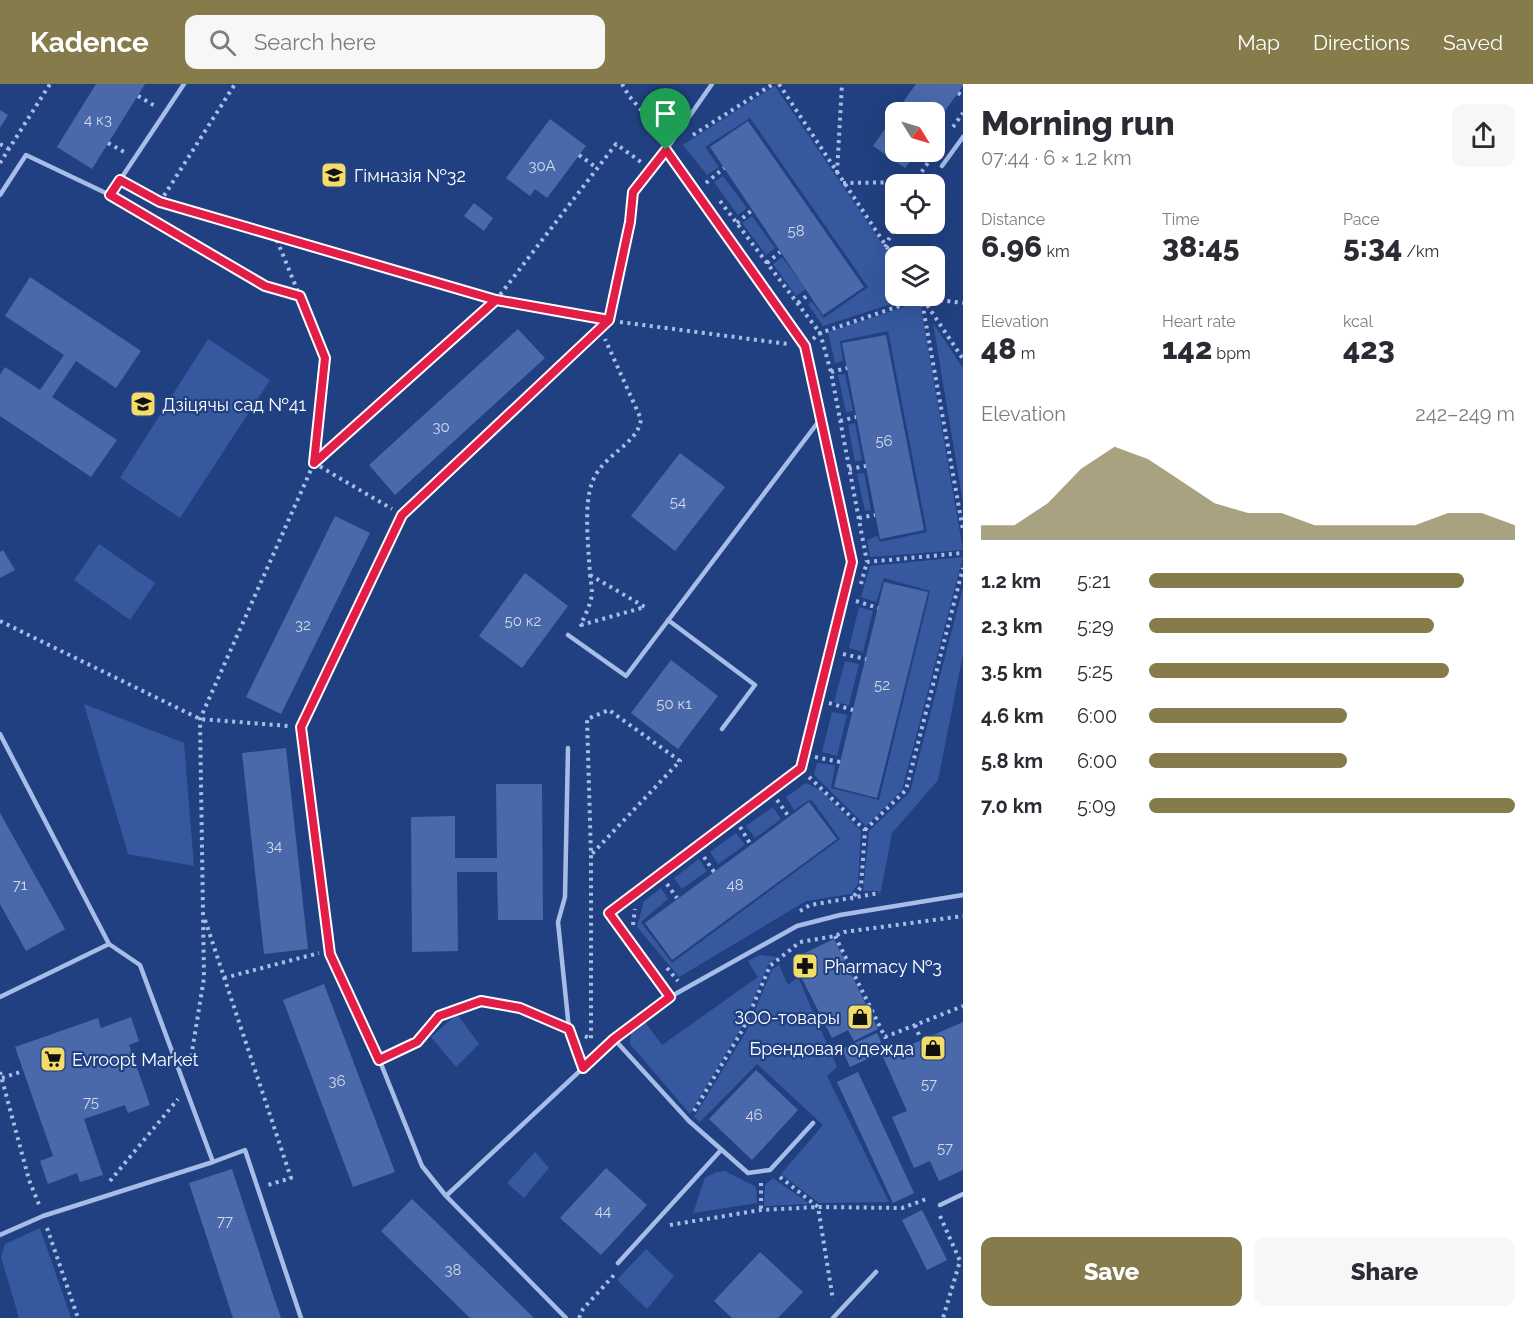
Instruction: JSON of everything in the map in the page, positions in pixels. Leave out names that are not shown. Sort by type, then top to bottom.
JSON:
[{"type":"lane","points":[[110,195],[183,84]]},
{"type":"lane","points":[[566,1318],[446,1196],[422,1166],[379,1060],[330,954],[301,727],[402,515],[609,320],[630,222],[633,192],[666,150],[712,84]]},
{"type":"lane","points":[[942,166],[963,137]]},
{"type":"lane","points":[[666,150],[805,346],[852,562],[801,768],[609,913],[670,997]]},
{"type":"lane","points":[[0,195],[26,155],[110,195],[265,286]]},
{"type":"lane","points":[[568,635],[626,676],[822,417]]},
{"type":"lane","points":[[668,620],[755,686],[722,729]]},
{"type":"lane","points":[[0,734],[109,944],[140,965],[213,1162]]},
{"type":"lane","points":[[568,748],[565,897],[558,922],[569,1029],[583,1068]]},
{"type":"lane","points":[[446,1196],[614,1039],[670,997],[797,926],[840,915],[963,895]]},
{"type":"lane","points":[[0,997],[109,944]]},
{"type":"lane","points":[[614,1039],[689,1121],[748,1173],[770,1170],[813,1123]]},
{"type":"lane","points":[[0,1235],[43,1216],[245,1150],[301,1318]]},
{"type":"lane","points":[[619,1265],[721,1150]]},
{"type":"lane","points":[[938,1207],[963,1194]]},
{"type":"lane","points":[[834,1317],[876,1272]]},
{"type":"path","points":[[0,164],[50,84]]},
{"type":"path","points":[[160,202],[235,84]]},
{"type":"path","points":[[622,84],[660,134]]},
{"type":"path","points":[[779,84],[885,247]]},
{"type":"path","points":[[837,173],[842,84]]},
{"type":"path","points":[[958,93],[963,96]]},
{"type":"path","points":[[138,96],[155,106]]},
{"type":"path","points":[[108,143],[126,153]]},
{"type":"path","points":[[0,144],[9,149]]},
{"type":"path","points":[[314,463],[496,300],[616,144],[647,166]]},
{"type":"path","points":[[579,155],[597,168]]},
{"type":"path","points":[[706,183],[724,168]]},
{"type":"path","points":[[120,180],[160,202],[274,233],[496,300],[609,320]]},
{"type":"path","points":[[843,183],[885,182]]},
{"type":"path","points":[[737,223],[752,210]]},
{"type":"path","points":[[101,1186],[110,1181],[186,1089],[204,978],[200,719],[314,463],[325,358],[274,233]]},
{"type":"path","points":[[767,262],[780,252]]},
{"type":"path","points":[[265,286],[300,296]]},
{"type":"path","points":[[798,303],[809,294]]},
{"type":"path","points":[[924,306],[963,530]]},
{"type":"path","points":[[928,306],[963,358]]},
{"type":"path","points":[[590,575],[645,607],[580,626],[591,599],[590,575],[588,496],[592,481],[610,455],[633,439],[640,428],[641,419],[601,330]]},
{"type":"path","points":[[831,372],[847,368]]},
{"type":"path","points":[[840,421],[856,417]]},
{"type":"path","points":[[314,463],[387,506]]},
{"type":"path","points":[[849,469],[866,466]]},
{"type":"path","points":[[858,518],[875,515]]},
{"type":"path","points":[[854,612],[867,562],[963,553]]},
{"type":"path","points":[[840,915],[861,887],[865,830],[906,790],[963,568]]},
{"type":"path","points":[[856,602],[878,608]]},
{"type":"path","points":[[0,621],[200,719],[286,726]]},
{"type":"path","points":[[840,664],[845,644]]},
{"type":"path","points":[[843,654],[866,659]]},
{"type":"path","points":[[826,714],[832,693]]},
{"type":"path","points":[[829,703],[853,710]]},
{"type":"path","points":[[379,1060],[417,1042],[439,1016],[481,1001],[520,1008],[591,1039],[591,855],[587,719],[609,710],[680,761],[591,855]]},
{"type":"path","points":[[802,782],[810,776],[818,746]]},
{"type":"path","points":[[815,757],[840,762]]},
{"type":"path","points":[[810,776],[865,830]]},
{"type":"path","points":[[768,806],[785,793]]},
{"type":"path","points":[[777,799],[789,817]]},
{"type":"path","points":[[730,833],[749,820]]},
{"type":"path","points":[[740,827],[752,845]]},
{"type":"path","points":[[693,861],[702,854],[714,872]]},
{"type":"path","points":[[657,887],[664,881],[677,898]]},
{"type":"path","points":[[790,917],[810,905],[853,897]]},
{"type":"path","points":[[636,903],[633,926],[639,934]]},
{"type":"path","points":[[203,914],[291,1178],[258,1189]]},
{"type":"path","points":[[689,1121],[744,1029],[770,966],[801,942],[836,936],[844,932],[963,916]]},
{"type":"path","points":[[836,936],[861,992],[885,1037]]},
{"type":"path","points":[[224,978],[316,953]]},
{"type":"path","points":[[666,966],[679,982],[689,976]]},
{"type":"path","points":[[880,1040],[963,1006]]},
{"type":"path","points":[[915,1025],[919,1035]]},
{"type":"path","points":[[3,1078],[23,1071]]},
{"type":"path","points":[[0,1072],[18,1141],[78,1318]]},
{"type":"path","points":[[770,1170],[818,1207],[834,1317]]},
{"type":"path","points":[[760,1173],[761,1210]]},
{"type":"path","points":[[669,1225],[761,1210],[818,1207],[902,1208],[931,1198]]},
{"type":"path","points":[[938,1207],[960,1261],[944,1318]]},
{"type":"path","points":[[579,1318],[583,1309],[619,1265]]},
{"type":"shaded area","points":[[775,86],[885,248],[885,306],[823,326],[808,304],[812,302],[824,318],[868,287],[750,118],[705,147],[719,167],[707,175],[683,145]]},
{"type":"shaded area","points":[[723,176],[747,208],[738,215],[714,182]]},
{"type":"shaded area","points":[[752,216],[775,248],[766,255],[742,223]]},
{"type":"shaded area","points":[[782,257],[806,289],[796,296],[773,264]]},
{"type":"shaded area","points":[[908,306],[921,306],[963,550],[870,557],[867,540],[877,536],[880,542],[927,532],[888,331],[840,341],[843,361],[835,363],[828,332]]},
{"type":"shaded area","points":[[933,323],[963,368],[963,503]]},
{"type":"shaded area","points":[[208,339],[270,380],[180,518],[120,478]]},
{"type":"shaded area","points":[[845,374],[853,411],[846,412],[838,375]]},
{"type":"shaded area","points":[[855,423],[862,460],[855,462],[848,425]]},
{"type":"shaded area","points":[[864,473],[871,510],[865,511],[857,474]]},
{"type":"shaded area","points":[[99,544],[155,583],[130,620],[74,580]]},
{"type":"shaded area","points":[[963,557],[902,790],[866,826],[814,775],[817,763],[835,765],[831,788],[879,800],[930,591],[884,578],[876,602],[861,597],[870,566]]},
{"type":"shaded area","points":[[963,587],[963,654],[938,780],[892,833],[881,891],[863,891],[869,831],[910,792]]},
{"type":"shaded area","points":[[859,607],[873,611],[863,652],[849,648]]},
{"type":"shaded area","points":[[845,661],[859,664],[849,705],[834,702]]},
{"type":"shaded area","points":[[84,704],[184,743],[194,866],[128,854]]},
{"type":"shaded area","points":[[832,712],[847,715],[837,756],[822,752]]},
{"type":"shaded area","points":[[806,783],[822,791],[861,831],[858,884],[851,894],[806,901],[679,977],[637,927],[644,901],[661,888],[668,899],[641,922],[672,963],[840,839],[811,799],[794,810],[786,797]]},
{"type":"shaded area","points":[[773,807],[781,819],[755,838],[746,826]]},
{"type":"shaded area","points":[[736,833],[745,845],[718,864],[710,852]]},
{"type":"shaded area","points":[[699,859],[707,871],[682,889],[674,878]]},
{"type":"shaded area","points":[[760,955],[777,957],[768,965],[741,1028],[690,1114],[630,1044],[631,1033],[645,1022],[662,1045],[758,977],[748,961]]},
{"type":"shaded area","points":[[779,965],[788,985],[798,977],[837,1067],[827,1076],[889,1202],[819,1203],[781,1174],[823,1125],[757,1064],[700,1122],[694,1117],[747,1030],[772,969]]},
{"type":"shaded area","points":[[457,1014],[479,1044],[456,1067],[431,1037]]},
{"type":"shaded area","points":[[535,1152],[549,1168],[524,1198],[507,1183]]},
{"type":"shaded area","points":[[725,1171],[756,1187],[757,1203],[693,1213],[705,1178],[716,1172]]},
{"type":"shaded area","points":[[773,1178],[810,1204],[764,1206],[765,1185]]},
{"type":"shaded area","points":[[40,1228],[71,1318],[19,1318],[1,1257],[5,1244]]},
{"type":"shaded area","points":[[646,1249],[674,1276],[647,1309],[617,1280]]},
{"type":"building","points":[[96,84],[145,84],[92,169],[57,147]]},
{"type":"building","points":[[916,84],[963,84],[945,111],[945,102],[903,102]]},
{"type":"building","points":[[0,110],[8,115],[0,128]]},
{"type":"building","points":[[550,119],[586,146],[547,198],[535,189],[530,196],[506,178]]},
{"type":"building","points":[[748,121],[864,287],[823,315],[710,147]]},
{"type":"building","points":[[885,129],[885,154],[873,146]]},
{"type":"building","points":[[896,162],[910,162],[905,168]]},
{"type":"building","points":[[474,203],[493,218],[484,231],[464,216]]},
{"type":"building","points":[[30,277],[141,351],[116,388],[76,361],[52,397],[117,440],[91,477],[0,416],[0,375],[5,367],[40,390],[64,355],[5,316]]},
{"type":"building","points":[[518,329],[545,358],[395,495],[369,465]]},
{"type":"building","points":[[886,335],[924,530],[880,539],[842,343]]},
{"type":"building","points":[[680,453],[725,487],[675,551],[631,516]]},
{"type":"building","points":[[335,516],[370,533],[281,714],[246,697]]},
{"type":"building","points":[[3,550],[15,570],[0,578],[0,552]]},
{"type":"building","points":[[525,573],[568,606],[522,668],[479,636]]},
{"type":"building","points":[[884,582],[928,592],[877,798],[834,787]]},
{"type":"building","points":[[671,660],[718,696],[678,749],[631,713]]},
{"type":"building","points":[[286,748],[308,949],[264,954],[242,753]]},
{"type":"building","points":[[496,784],[542,784],[543,920],[498,920],[497,872],[457,872],[458,951],[412,952],[411,817],[455,816],[455,858],[497,858]]},
{"type":"building","points":[[809,802],[837,839],[672,960],[645,923]]},
{"type":"building","points":[[0,813],[65,929],[26,951],[0,904]]},
{"type":"building","points":[[834,939],[878,1029],[854,1041],[848,1030],[832,1038],[792,959]]},
{"type":"building","points":[[324,984],[395,1172],[353,1187],[283,1000]]},
{"type":"building","points":[[131,1017],[139,1041],[129,1045],[150,1105],[128,1113],[125,1105],[84,1119],[103,1175],[80,1182],[77,1173],[48,1184],[40,1161],[53,1156],[15,1047],[98,1018],[101,1028]]},
{"type":"building","points":[[963,1022],[963,1170],[939,1181],[930,1161],[914,1168],[892,1117],[907,1111],[883,1057]]},
{"type":"building","points":[[877,1033],[885,1051],[850,1067],[842,1049]]},
{"type":"building","points":[[756,1070],[798,1110],[752,1160],[709,1119]]},
{"type":"building","points":[[858,1072],[914,1193],[893,1203],[837,1082]]},
{"type":"building","points":[[606,1168],[647,1205],[601,1255],[560,1218]]},
{"type":"building","points":[[232,1169],[281,1318],[233,1318],[189,1183]]},
{"type":"building","points":[[412,1199],[534,1318],[470,1318],[381,1231]]},
{"type":"building","points":[[922,1210],[947,1260],[927,1270],[902,1220]]},
{"type":"building","points":[[760,1252],[803,1292],[778,1318],[732,1318],[714,1301]]},
{"type":"place","name":"Гімназія №32","points":[[334,175]]},
{"type":"place","name":"Дзіцячы сад №41","points":[[143,404]]},
{"type":"place","name":"Pharmacy №3","points":[[805,966]]},
{"type":"place","name":"ЗОО-товары","points":[[860,1017]]},
{"type":"place","name":"Брендовая одежда","points":[[933,1048]]},
{"type":"place","name":"Evroopt Market","points":[[53,1059]]},
{"type":"route","points":[[666,150],[633,192],[630,222],[609,320],[496,300],[274,233],[160,202],[120,180],[110,195],[265,286],[300,296],[325,358],[314,463],[496,300],[608,320],[609,320],[402,515],[301,727],[330,954],[379,1060],[417,1042],[439,1016],[481,1001],[520,1008],[569,1029],[583,1068],[614,1039],[670,997],[609,913],[801,768],[852,562],[808,353],[666,150]]}]
